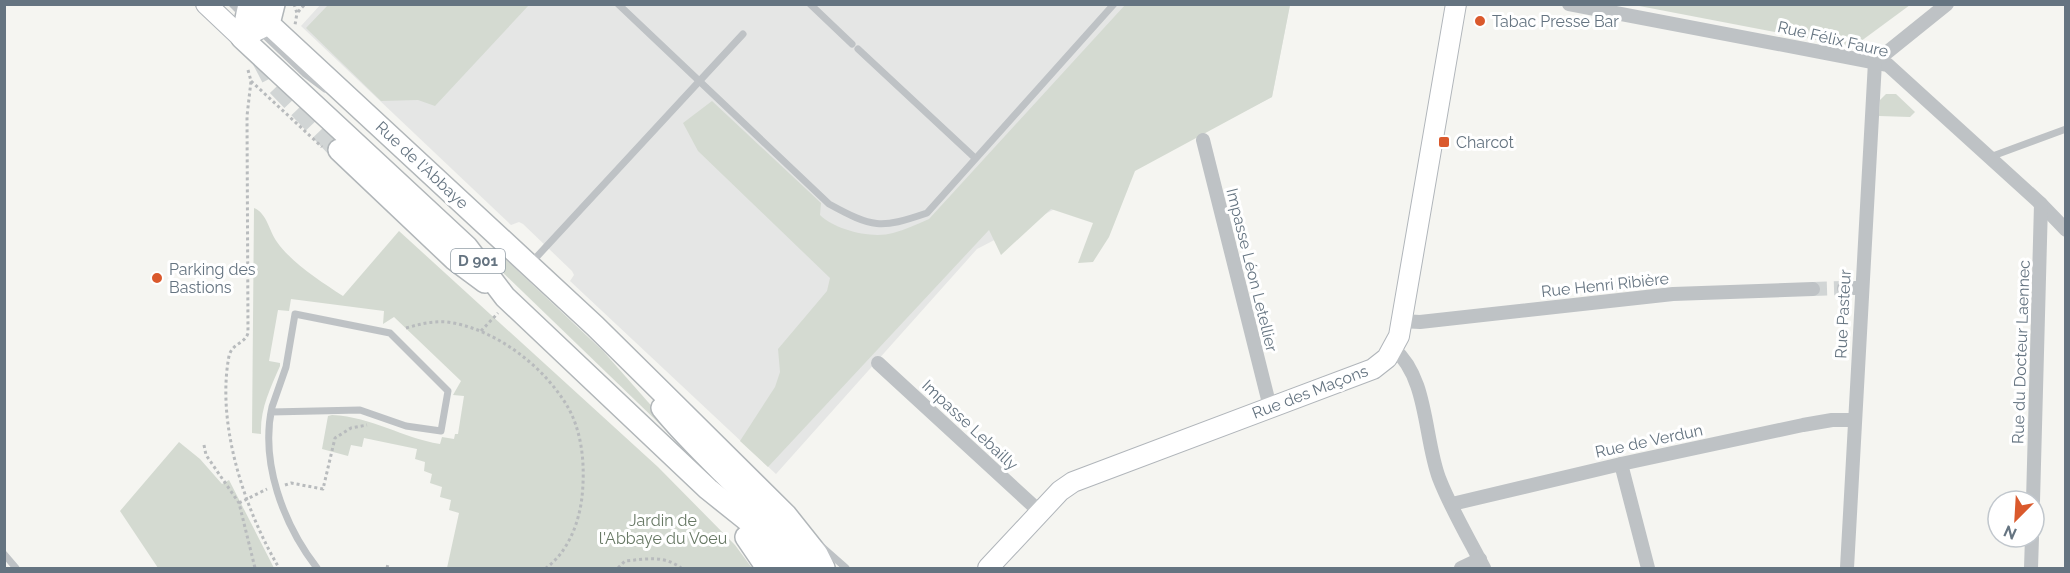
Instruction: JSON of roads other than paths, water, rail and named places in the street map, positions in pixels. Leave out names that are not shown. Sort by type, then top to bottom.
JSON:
[{"type":"main road","name":"Rue de l'Abbaye","points":[[206,4],[251,14],[530,272],[595,326],[786,515],[817,554],[824,568]]},
{"type":"main road","points":[[1394,349],[1401,321],[1456,4]]},
{"type":"main road","name":"Rue de l'Abbaye","points":[[251,14],[467,247],[502,304]]},
{"type":"main road","name":"Rue de l'Abbaye","points":[[339,150],[502,304],[708,489],[748,521],[785,568]]},
{"type":"main road","name":"Rue de l'Abbaye","points":[[595,326],[686,437],[756,506],[792,548],[805,568]]},
{"type":"main road","name":"Rue des Maçons","points":[[988,568],[1060,491],[1084,477],[1373,369],[1394,349]]},
{"type":"main road","name":"Rue de l'Abbaye","points":[[708,489],[733,519],[767,568]]},
{"type":"street","name":"Rue Félix Faure","points":[[1569,4],[1888,65],[2041,204],[2066,230]]},
{"type":"street","points":[[1875,62],[1947,4]]},
{"type":"street","name":"Rue Pasteur","points":[[1847,568],[1875,62]]},
{"type":"street","name":"Impasse Léon Letellier","points":[[1203,140],[1270,407]]},
{"type":"street","name":"Rue du Docteur Laennec","points":[[2033,489],[2041,204]]},
{"type":"street","points":[[1844,288],[1861,288]]},
{"type":"street","name":"Rue Henri Ribière","points":[[1401,321],[1420,322],[1673,294],[1813,289]]},
{"type":"street","points":[[1394,349],[1402,356],[1416,383],[1439,477],[1482,564],[1461,568]]},
{"type":"street","name":"Impasse Lebailly","points":[[878,363],[1040,512]]},
{"type":"street","name":"Rue de Verdun","points":[[1452,504],[1621,464],[1813,423],[1855,420]]},
{"type":"street","points":[[1621,464],[1648,568]]},
{"type":"street","points":[[2031,568],[2032,549]]},
{"type":"lane","points":[[618,4],[829,204],[858,220],[890,225],[927,213],[1114,4]]},
{"type":"lane","points":[[810,4],[975,158]]},
{"type":"lane","points":[[251,14],[305,74],[339,100],[461,214]]},
{"type":"lane","points":[[530,272],[743,34]]},
{"type":"lane","points":[[1990,158],[2066,129]]},
{"type":"lane","points":[[271,412],[298,413],[341,408],[363,410],[406,426],[441,431],[447,391],[390,333],[295,314],[286,367],[271,412],[268,435],[269,461],[290,523],[317,568]]},
{"type":"lane","name":"Rue de l'Abbaye","points":[[786,515],[846,568]]},
{"type":"lane","points":[[4,554],[15,568]]},
{"type":"tunnel","points":[[262,59],[274,82],[339,150]]},
{"type":"tunnel","points":[[1813,289],[1844,288]]},
{"type":"place","name":"Tabac Presse Bar","points":[[1480,21]]},
{"type":"place","name":"Charcot","points":[[1444,142]]},
{"type":"place","name":"Parking des Bastions","points":[[157,278]]},
{"type":"park label","name":"Jardin de l'Abbaye du Voeu","points":[[663,529]]}]
